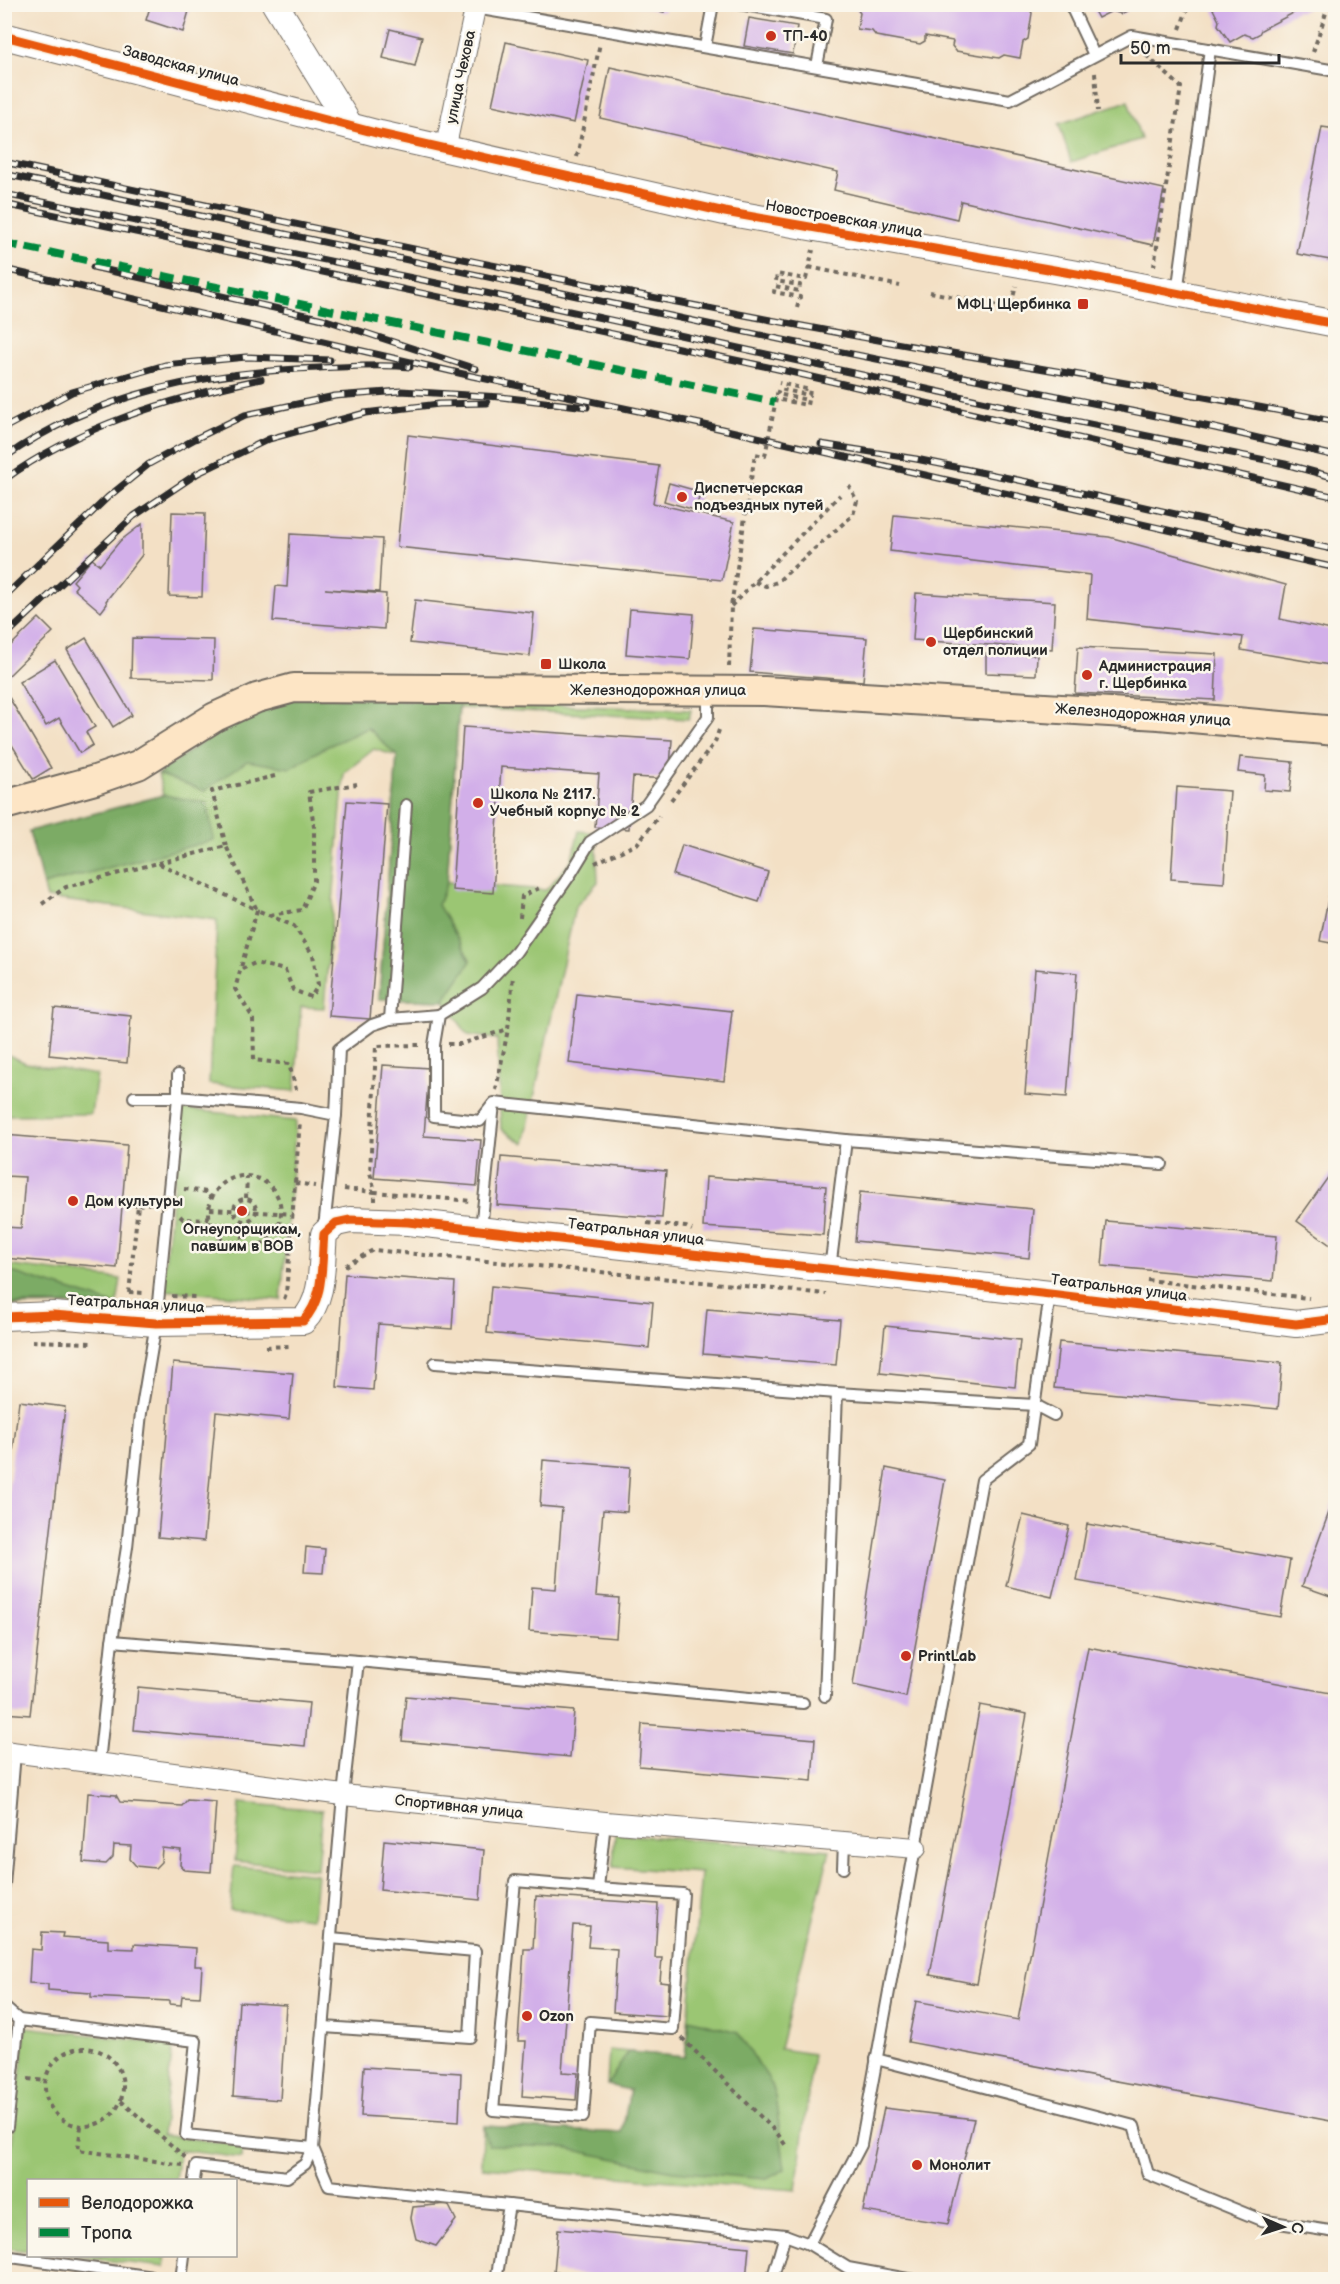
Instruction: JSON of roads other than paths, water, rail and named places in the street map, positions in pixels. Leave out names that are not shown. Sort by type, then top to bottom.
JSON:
[{"type":"main road","name":"Железнодорожная улица","points":[[4,805],[95,780],[138,765],[215,717],[257,698],[294,688],[719,683],[1335,730]]},
{"type":"street","points":[[275,4],[350,126]]},
{"type":"street","name":"улица Чехова","points":[[445,150],[475,6]]},
{"type":"street","name":"Заводская улица","points":[[4,36],[350,126]]},
{"type":"street","name":"Новостроевская улица","points":[[350,126],[445,150],[725,212],[1178,286],[1335,324]]},
{"type":"street","name":"Театральная улица","points":[[4,1317],[53,1315],[156,1323],[303,1321],[311,1312],[319,1292],[324,1234],[336,1223],[350,1220],[408,1222],[482,1229],[1296,1324],[1335,1318]]},
{"type":"street","name":"Спортивная улица","points":[[10,1752],[344,1795],[605,1822],[916,1848]]},
{"type":"lane","points":[[705,47],[713,4]]},
{"type":"lane","points":[[739,4],[826,19],[817,66]]},
{"type":"lane","points":[[1070,4],[1094,55]]},
{"type":"lane","points":[[475,6],[603,31],[1010,100],[1132,36],[1335,71]]},
{"type":"lane","points":[[1178,286],[1210,49]]},
{"type":"lane","points":[[324,1234],[336,1115],[339,1049],[372,1024],[390,1019],[439,1015],[482,988],[516,952],[590,842],[646,805],[708,717],[719,683]]},
{"type":"lane","points":[[390,1019],[406,805]]},
{"type":"lane","points":[[439,1015],[434,1045],[434,1116],[480,1121],[494,1103]]},
{"type":"lane","points":[[99,1763],[112,1641],[127,1547],[141,1413],[156,1323],[178,1097],[178,1075]]},
{"type":"lane","points":[[134,1097],[178,1097],[301,1108],[336,1115]]},
{"type":"lane","points":[[494,1103],[846,1140],[1162,1164]]},
{"type":"lane","points":[[482,1229],[494,1103]]},
{"type":"lane","points":[[830,1269],[846,1140]]},
{"type":"lane","points":[[809,2244],[861,2145],[982,1480],[1029,1444],[1050,1294]]},
{"type":"lane","points":[[435,1363],[837,1393],[1035,1405],[1054,1415]]},
{"type":"lane","points":[[825,1696],[837,1393]]},
{"type":"lane","points":[[112,1641],[358,1661],[803,1703]]},
{"type":"lane","points":[[194,2179],[196,2166],[287,2176],[305,2164],[313,2148],[358,1661]]},
{"type":"lane","points":[[4,1886],[10,1752]]},
{"type":"lane","points":[[598,1888],[605,1822]]},
{"type":"lane","points":[[843,1868],[844,1842]]},
{"type":"lane","points":[[515,1881],[598,1888],[683,1894],[673,2029],[590,2022],[583,2117],[493,2110],[515,1881]]},
{"type":"lane","points":[[324,2026],[470,2037],[475,1951],[331,1938]]},
{"type":"lane","points":[[4,2007],[19,2020],[196,2041],[186,2135],[313,2148]]},
{"type":"lane","points":[[4,2127],[7,2127],[19,2020]]},
{"type":"lane","points":[[876,2059],[1134,2126],[1148,2174],[1261,2220],[1335,2232]]},
{"type":"lane","points":[[313,2148],[329,2186],[784,2235],[809,2244],[848,2268],[913,2280]]},
{"type":"lane","points":[[496,2280],[509,2205]]},
{"type":"lane","points":[[772,2280],[784,2235]]},
{"type":"lane","points":[[4,2256],[175,2280]]},
{"type":"lane","points":[[181,2280],[184,2257]]},
{"type":"railway","points":[[4,162],[595,286],[860,337],[1336,422]]},
{"type":"railway","points":[[4,174],[788,341],[1215,428],[1336,456]]},
{"type":"railway","points":[[4,194],[505,297],[1055,417],[1285,464],[1336,478]]},
{"type":"railway","points":[[4,204],[782,370],[1336,497]]},
{"type":"railway","points":[[93,267],[323,319],[476,369]]},
{"type":"railway","points":[[4,269],[472,376],[700,424],[1336,568]]},
{"type":"railway","points":[[4,428],[72,392],[165,365],[246,357],[330,360]]},
{"type":"railway","points":[[4,458],[40,435],[77,417],[154,390],[236,374],[277,370],[364,366],[410,367]]},
{"type":"railway","points":[[4,480],[64,444],[128,416],[194,395],[261,379]]},
{"type":"railway","points":[[4,597],[108,497],[149,464],[245,415],[335,396],[401,391],[501,397],[587,407]]},
{"type":"railway","points":[[4,637],[134,516],[198,473],[269,439],[365,413],[439,404],[487,403]]},
{"type":"railway","points":[[821,444],[916,459],[1091,495],[1336,550]]},
{"type":"place","name":"ТП-40","points":[[771,36]]},
{"type":"place","name":"МФЦ Щербинка","points":[[1083,304]]},
{"type":"place","name":"Диспетчерская подъездных путей","points":[[682,497]]},
{"type":"place","name":"Щербинский отдел полиции","points":[[931,642]]},
{"type":"place","name":"Школа","points":[[546,664]]},
{"type":"place","name":"Администрация г. Щербинка","points":[[1087,675]]},
{"type":"place","name":"Школа № 2117. Учебный корпус № 2","points":[[478,803]]},
{"type":"place","name":"Дом культуры","points":[[73,1201]]},
{"type":"place","name":"Огнеупорщикам, павшим в ВОВ","points":[[242,1211]]},
{"type":"place","name":"PrintLab","points":[[906,1656]]},
{"type":"place","name":"Ozon","points":[[527,2016]]},
{"type":"place","name":"Монолит","points":[[917,2165]]}]
